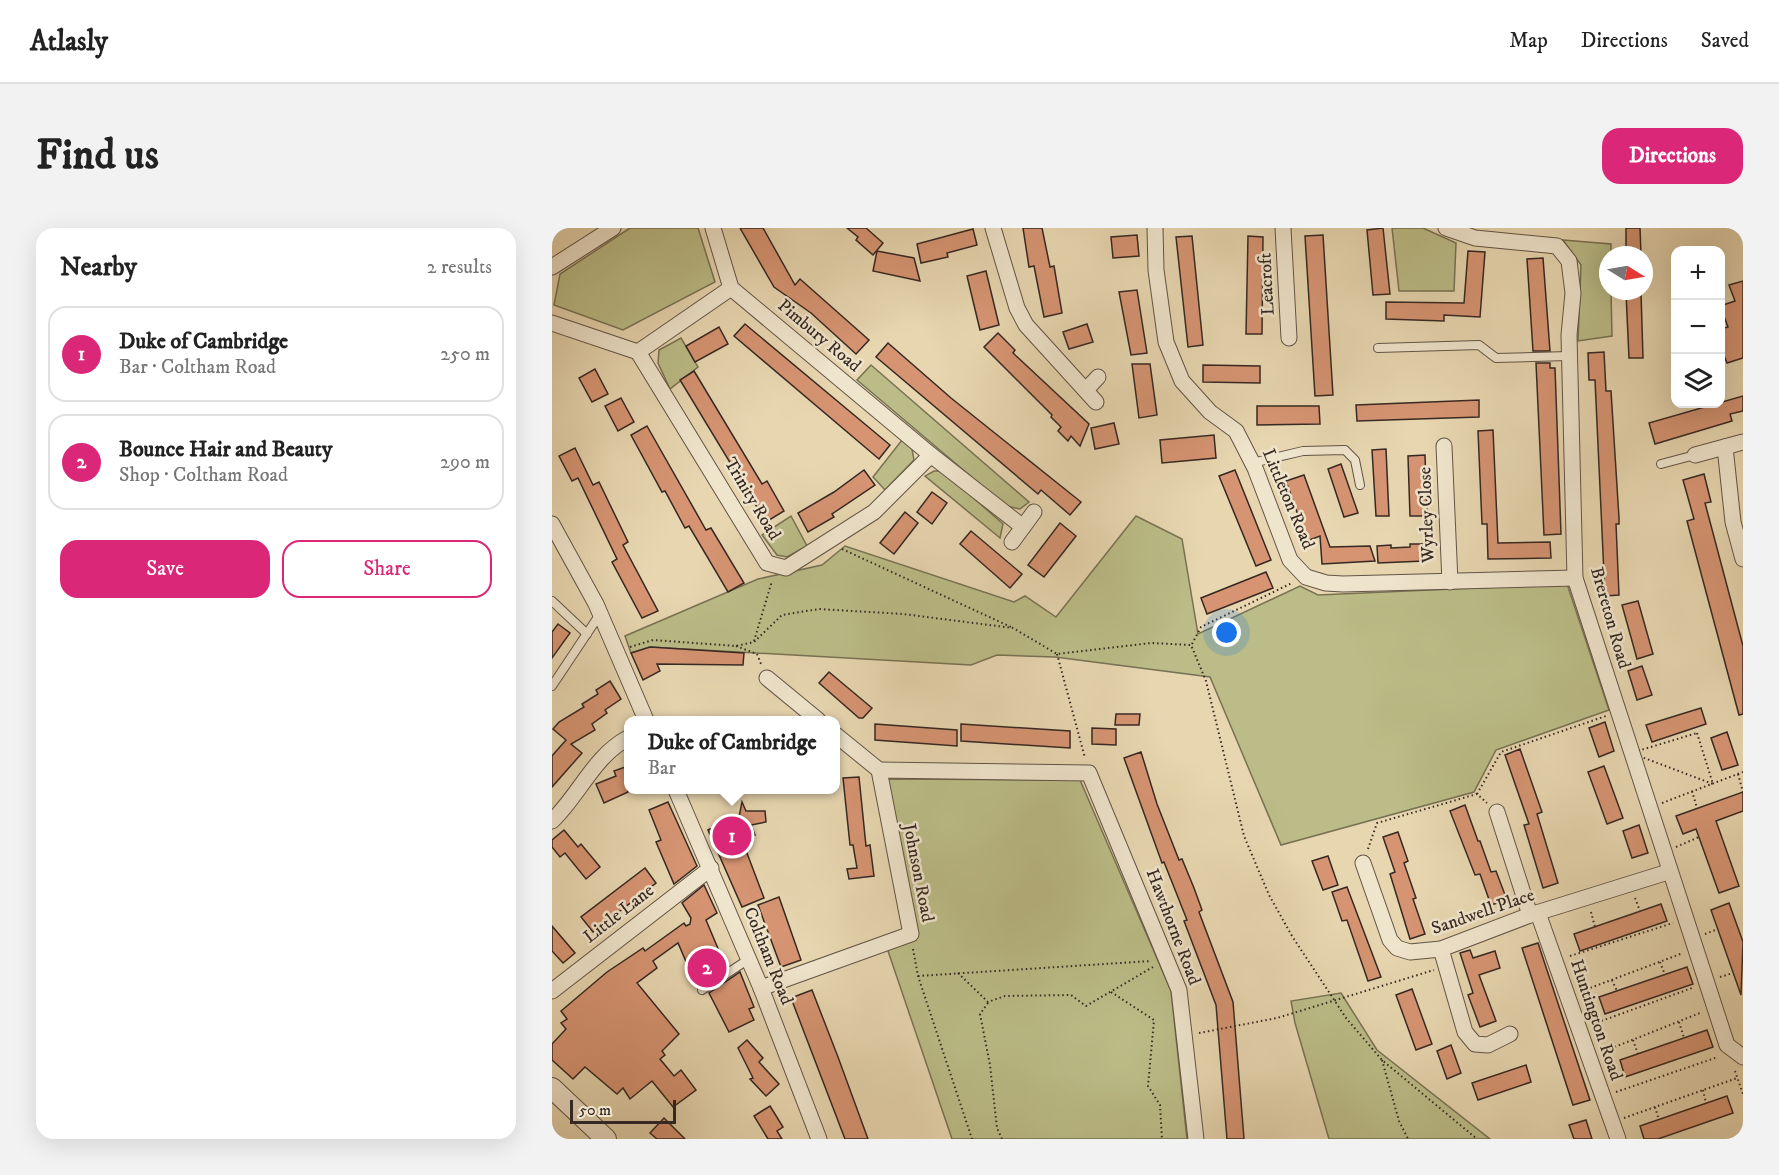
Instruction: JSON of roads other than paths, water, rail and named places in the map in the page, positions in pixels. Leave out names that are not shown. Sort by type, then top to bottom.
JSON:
[{"type":"street","points":[[552,267],[613,228]]},
{"type":"street","points":[[552,323],[638,352],[730,288],[713,228]]},
{"type":"street","points":[[993,228],[1017,308],[1026,325],[1091,396],[1098,377]]},
{"type":"street","name":"Littleton Road","points":[[1155,228],[1156,270],[1166,342],[1182,381],[1210,412],[1236,431],[1252,463],[1290,560],[1306,577],[1326,584],[1575,578]]},
{"type":"street","name":"Leacroft","points":[[1283,228],[1289,339]]},
{"type":"street","name":"Brereton Road","points":[[1446,228],[1475,238],[1546,243],[1557,246],[1564,253],[1570,267],[1573,293],[1569,356],[1575,578],[1668,872],[1714,1008],[1727,1045],[1743,1057]]},
{"type":"street","name":"Pimbury Road","points":[[730,288],[932,455]]},
{"type":"street","name":"Trinity Road","points":[[638,352],[767,563],[786,568],[874,512],[932,455]]},
{"type":"street","points":[[1695,455],[1743,442]]},
{"type":"street","name":"Wyrley Close","points":[[1444,446],[1450,582]]},
{"type":"street","points":[[1725,447],[1734,522],[1743,559]]},
{"type":"street","points":[[932,455],[1023,527]]},
{"type":"street","points":[[1012,542],[1034,512]]},
{"type":"street","points":[[552,524],[600,614],[644,716]]},
{"type":"street","points":[[766,678],[813,716]]},
{"type":"street","points":[[840,738],[879,770]]},
{"type":"street","points":[[552,821],[573,800],[604,755],[624,741]]},
{"type":"street","name":"Hawthorne Road","points":[[879,770],[1089,773],[1179,990],[1196,1139]]},
{"type":"street","name":"Johnson Road","points":[[761,988],[911,934],[879,770]]},
{"type":"street","name":"Coltham Road","points":[[677,794],[761,988],[819,1139]]},
{"type":"street","points":[[1497,812],[1534,914]]},
{"type":"street","name":"Sandwell Place","points":[[1363,863],[1390,940],[1397,948],[1410,952],[1441,949],[1534,914],[1668,872]]},
{"type":"street","name":"Little Lane","points":[[552,991],[711,868]]},
{"type":"street","name":"Huntington Road","points":[[1534,914],[1555,961],[1618,1139]]},
{"type":"street","points":[[1441,949],[1465,1032],[1475,1044],[1488,1045],[1510,1034]]},
{"type":"street","points":[[552,1088],[606,1139]]},
{"type":"lane","points":[[1378,348],[1479,345],[1496,358],[1569,356]]},
{"type":"lane","points":[[1252,463],[1303,452],[1345,450],[1351,453],[1355,460],[1360,485]]},
{"type":"lane","points":[[1661,464],[1695,455]]},
{"type":"lane","points":[[552,601],[587,634]]},
{"type":"lane","points":[[552,686],[600,614]]},
{"type":"lane","points":[[702,990],[748,959]]},
{"type":"place","name":"Duke of Cambridge","points":[[732,836]]},
{"type":"place","name":"Bounce Hair and Beauty","points":[[707,968]]}]
